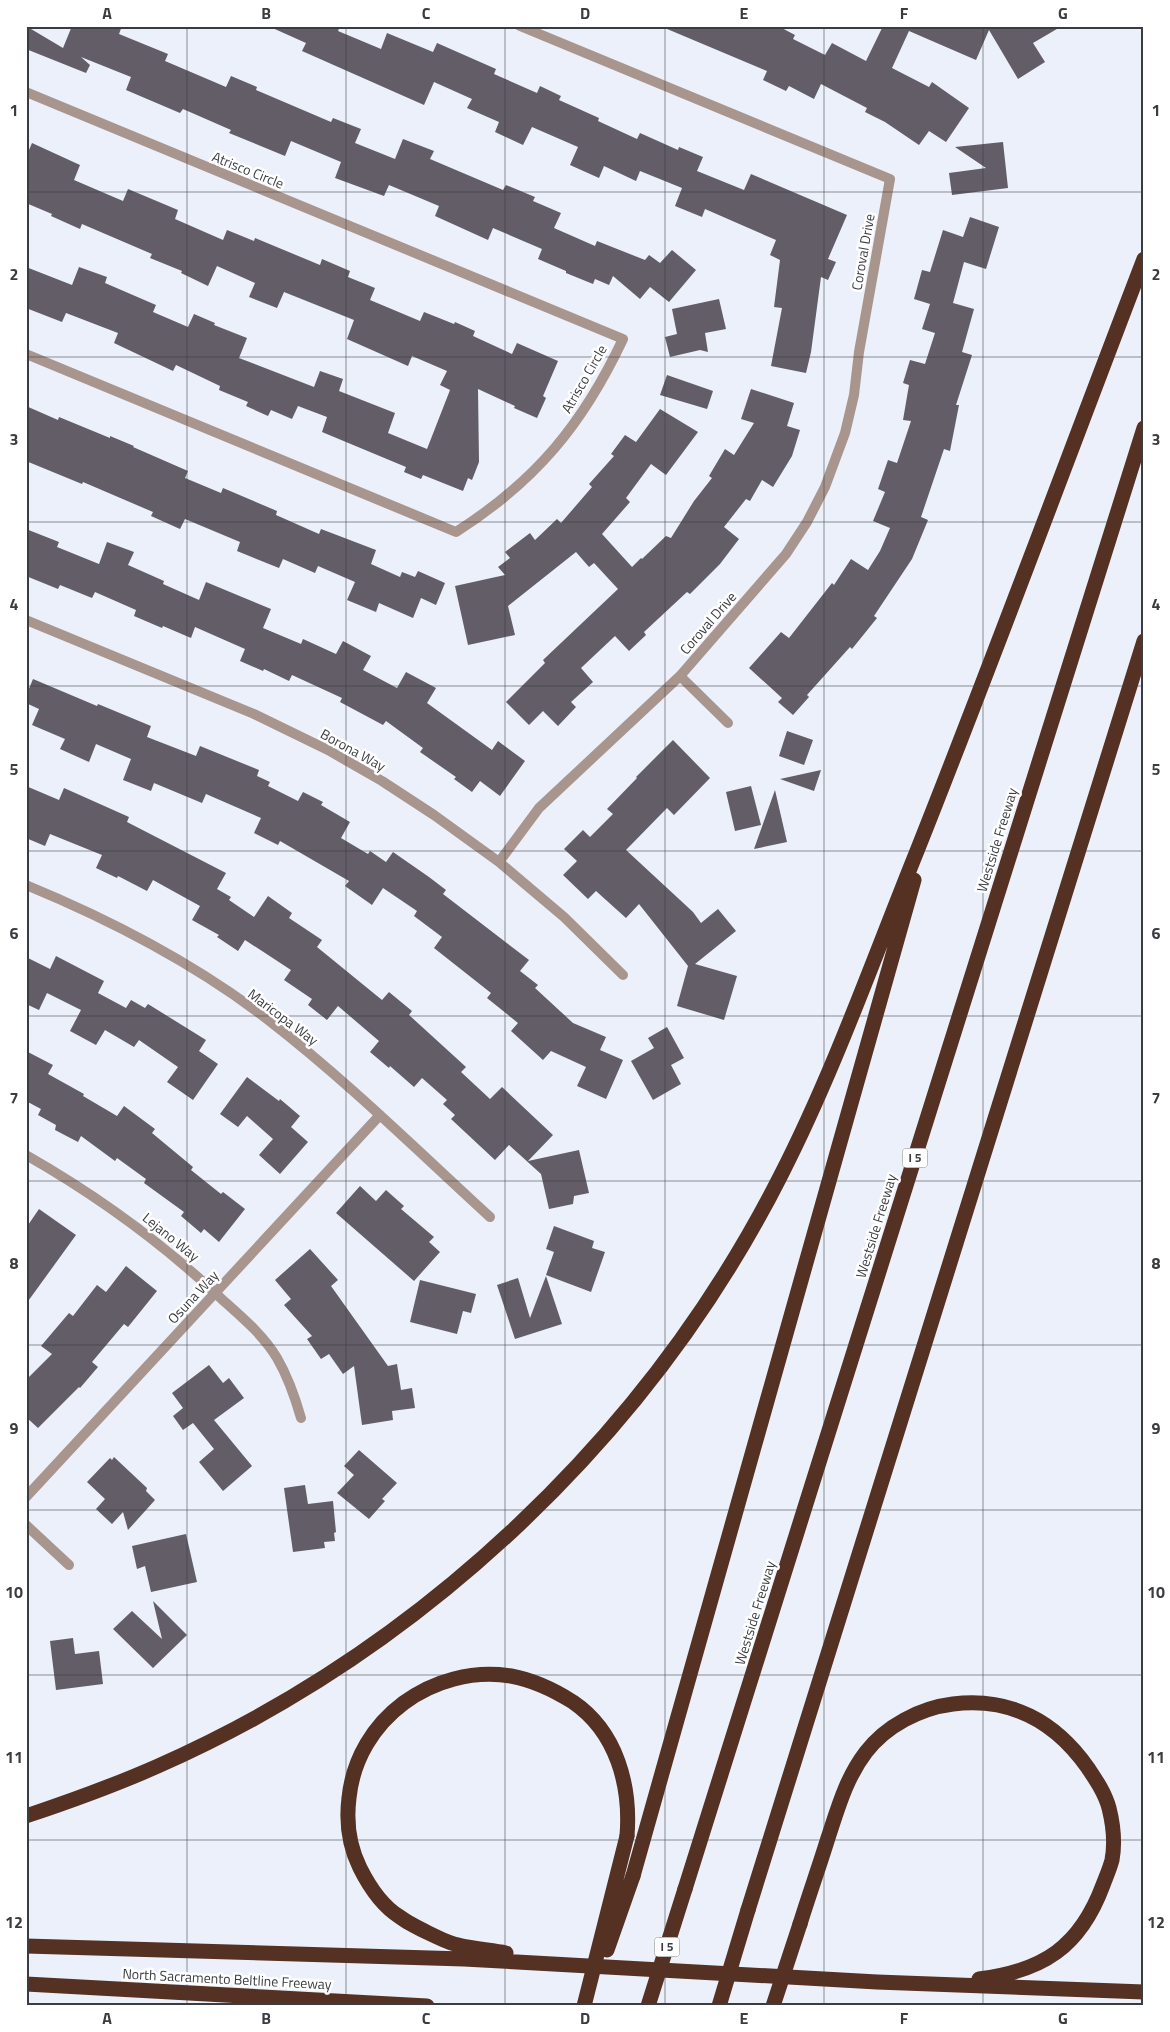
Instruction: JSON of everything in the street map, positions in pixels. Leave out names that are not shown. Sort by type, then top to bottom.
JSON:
[{"type":"highway","points":[[26,1816],[86,1796],[160,1765],[242,1724],[343,1664],[414,1614],[470,1568],[521,1522],[585,1457],[630,1406],[681,1339],[734,1260],[780,1177],[821,1091],[937,802],[1144,259]]},
{"type":"highway","name":"Westside Freeway","points":[[648,2006],[1144,428]]},
{"type":"highway","points":[[719,2006],[1144,641]]},
{"type":"highway","points":[[588,2006],[632,1876],[937,802]]},
{"type":"highway","points":[[577,1964],[456,1945],[400,1917],[382,1902],[367,1882],[357,1861],[350,1838],[347,1812],[350,1784],[355,1766],[367,1740],[385,1718],[399,1705],[423,1690],[454,1679],[481,1674],[510,1676],[529,1680],[556,1691],[576,1704],[594,1721],[608,1740],[622,1769],[627,1793],[629,1811],[627,1836],[584,2006]]},
{"type":"highway","points":[[774,2006],[840,1800],[850,1776],[867,1751],[888,1731],[912,1716],[940,1706],[968,1702],[998,1704],[1037,1719],[1059,1734],[1076,1751],[1104,1793],[1109,1808],[1113,1832],[1112,1860],[1092,1912],[1082,1928],[1063,1948],[1035,1965],[1005,1975],[969,1980],[877,1982]]},
{"type":"highway","points":[[26,1946],[577,1964],[877,1982],[1144,1992]]},
{"type":"highway","name":"North Sacramento Beltline Freeway","points":[[26,1984],[427,2006]]},
{"type":"street","name":"Coroval Drive","points":[[499,862],[539,808],[680,676],[786,554],[807,522],[825,488],[845,433],[854,395],[859,352],[890,179],[520,26]]},
{"type":"street","name":"Atrisco Circle","points":[[26,92],[623,340],[607,373],[585,410],[559,444],[514,490],[456,532],[26,354]]},
{"type":"street","name":"Borona Way","points":[[26,620],[254,714],[328,750],[382,781],[434,814],[499,862],[564,917],[623,975]]},
{"type":"street","name":"Coroval Drive","points":[[680,676],[728,723]]},
{"type":"street","name":"Maricopa Way","points":[[26,885],[74,905],[141,938],[205,977],[266,1019],[380,1115],[490,1217]]},
{"type":"street","name":"Osuna Way","points":[[26,1497],[380,1115]]},
{"type":"street","name":"Lejano Way","points":[[26,1155],[65,1177],[121,1214],[187,1266],[216,1292],[257,1332],[276,1356],[291,1385],[301,1418]]},
{"type":"street","points":[[26,1524],[69,1566]]},
{"type":"building","points":[[26,26],[63,48],[72,26],[122,26],[119,34],[168,54],[165,61],[226,87],[231,76],[257,87],[256,90],[331,122],[333,118],[361,129],[355,143],[395,159],[403,139],[434,151],[430,159],[503,190],[506,185],[535,197],[533,201],[561,213],[554,228],[595,246],[597,241],[645,260],[649,255],[660,263],[672,250],[696,270],[669,302],[650,287],[640,299],[613,276],[609,285],[595,279],[593,284],[538,259],[542,249],[493,228],[488,240],[435,216],[439,206],[389,185],[384,196],[335,178],[341,162],[291,141],[285,156],[229,133],[231,130],[183,109],[180,113],[126,90],[131,77],[81,57],[90,65],[86,73],[26,49]]},
{"type":"building","points":[[268,26],[340,26],[338,31],[381,49],[387,33],[433,52],[437,43],[496,69],[494,74],[537,93],[540,86],[561,96],[559,100],[599,118],[598,121],[637,139],[640,133],[678,150],[679,147],[703,157],[697,171],[744,190],[751,174],[847,215],[828,259],[836,262],[828,280],[821,277],[811,352],[806,373],[771,366],[782,308],[774,307],[780,260],[770,255],[776,240],[705,209],[702,217],[675,206],[682,188],[640,171],[636,181],[604,166],[599,178],[570,165],[578,147],[532,127],[523,145],[495,132],[499,122],[467,108],[472,99],[434,82],[424,105],[302,51],[306,43]]},
{"type":"building","points":[[660,26],[778,26],[795,35],[793,39],[825,55],[832,43],[866,61],[883,26],[1062,26],[1033,43],[1045,62],[1018,79],[989,30],[976,60],[909,31],[892,68],[929,87],[932,82],[969,108],[946,142],[929,131],[919,145],[885,122],[865,112],[867,108],[821,84],[814,99],[789,86],[786,91],[763,80],[767,71]]},
{"type":"building","points":[[1003,142],[1008,188],[952,195],[949,173],[986,168],[955,147]]},
{"type":"building","points":[[32,143],[80,165],[74,180],[123,201],[128,189],[178,210],[175,219],[223,240],[227,230],[254,241],[255,238],[320,265],[322,259],[350,271],[348,277],[375,288],[370,300],[420,321],[424,312],[454,324],[455,322],[475,331],[473,336],[512,354],[517,343],[558,361],[543,396],[546,398],[537,418],[478,389],[479,462],[472,480],[468,478],[463,491],[423,475],[421,479],[404,472],[406,467],[322,432],[327,417],[298,406],[292,419],[271,410],[268,416],[246,406],[248,402],[219,390],[220,386],[176,365],[173,371],[114,343],[118,333],[66,313],[62,322],[26,308],[26,267],[72,285],[79,267],[107,277],[105,283],[156,305],[153,312],[188,327],[194,314],[215,323],[214,325],[247,338],[239,358],[314,387],[320,371],[343,379],[339,391],[395,413],[388,433],[427,449],[450,390],[440,385],[447,371],[412,356],[408,366],[347,339],[354,320],[284,292],[277,308],[249,297],[255,283],[217,266],[208,286],[181,273],[182,271],[150,258],[152,254],[82,224],[80,229],[26,203],[26,157]]},
{"type":"building","points":[[970,217],[999,227],[986,269],[964,262],[953,303],[974,309],[962,352],[972,355],[956,405],[959,405],[950,451],[944,449],[921,517],[928,520],[912,559],[874,616],[877,618],[852,649],[850,647],[807,695],[809,697],[793,715],[778,702],[782,698],[749,668],[781,632],[789,638],[832,583],[834,585],[851,559],[868,570],[880,551],[890,528],[873,521],[885,492],[878,489],[888,460],[897,463],[911,421],[903,420],[909,385],[903,383],[910,360],[925,364],[935,333],[922,329],[930,304],[914,299],[922,270],[930,272],[943,230],[963,237]]},
{"type":"building","points":[[719,299],[726,329],[705,333],[708,352],[700,350],[670,357],[665,337],[677,334],[672,309]]},
{"type":"building","points":[[667,375],[713,391],[707,409],[660,395]]},
{"type":"building","points":[[751,389],[794,403],[787,426],[800,430],[792,456],[773,487],[762,480],[750,501],[746,499],[724,527],[739,539],[720,564],[690,594],[687,592],[644,632],[646,635],[629,651],[615,636],[581,668],[593,682],[571,702],[576,707],[558,726],[543,711],[529,725],[506,702],[545,663],[543,660],[618,589],[594,563],[589,567],[576,552],[508,606],[515,635],[468,645],[455,586],[505,575],[498,567],[510,558],[505,552],[530,533],[535,540],[557,519],[561,523],[592,487],[589,484],[614,456],[611,454],[625,435],[636,442],[660,409],[698,432],[666,475],[651,464],[626,498],[630,502],[602,534],[632,567],[666,536],[671,538],[694,501],[712,478],[709,476],[725,449],[734,455],[754,423],[741,419]]},
{"type":"building","points":[[26,406],[58,420],[59,417],[134,446],[188,471],[185,478],[221,493],[223,488],[277,511],[276,515],[319,534],[321,529],[376,550],[371,564],[400,577],[402,572],[415,577],[418,571],[445,583],[436,605],[421,598],[413,618],[379,603],[376,612],[347,600],[355,582],[318,566],[315,573],[283,559],[279,568],[237,551],[240,542],[185,519],[180,529],[151,516],[153,512],[83,482],[82,484],[26,461]]},
{"type":"building","points":[[26,529],[59,542],[57,547],[99,564],[107,542],[134,552],[128,565],[164,581],[163,584],[199,600],[206,582],[271,609],[263,628],[301,644],[303,639],[336,654],[343,641],[371,656],[363,670],[397,688],[406,672],[436,688],[427,703],[492,750],[498,741],[525,761],[500,796],[480,781],[472,792],[454,779],[456,777],[420,752],[423,748],[386,721],[383,725],[340,702],[342,698],[292,675],[289,681],[264,669],[263,671],[240,661],[245,649],[195,627],[191,638],[163,626],[162,628],[134,616],[136,610],[95,592],[92,598],[60,585],[58,589],[26,576]]},
{"type":"building","points":[[33,679],[151,726],[147,737],[196,756],[200,746],[259,770],[257,776],[270,782],[268,786],[298,801],[303,792],[323,802],[321,805],[350,822],[341,838],[368,854],[370,851],[386,862],[393,852],[429,877],[446,890],[443,894],[529,960],[520,971],[538,985],[535,988],[573,1023],[606,1037],[600,1050],[623,1060],[606,1099],[577,1086],[586,1067],[551,1051],[543,1060],[511,1031],[518,1023],[487,998],[491,993],[434,948],[442,937],[414,916],[417,911],[383,888],[372,905],[345,886],[349,881],[280,841],[278,845],[254,833],[261,818],[206,794],[202,803],[154,783],[151,791],[123,780],[131,759],[96,744],[89,762],[60,749],[65,739],[32,725],[39,709],[26,703],[26,696]]},
{"type":"building","points":[[787,731],[813,740],[804,765],[779,756]]},
{"type":"building","points":[[673,740],[710,778],[674,815],[667,808],[626,850],[693,912],[701,923],[718,909],[736,931],[695,964],[737,976],[724,1020],[677,1006],[688,966],[639,904],[626,918],[596,891],[588,899],[563,875],[577,861],[564,849],[583,830],[590,837],[613,814],[607,809]]},
{"type":"building","points":[[821,770],[814,791],[780,779]]},
{"type":"building","points":[[26,786],[59,800],[64,788],[129,817],[127,822],[226,873],[217,889],[231,897],[229,900],[254,917],[268,896],[292,913],[289,918],[322,940],[317,947],[382,1000],[389,992],[412,1011],[409,1015],[466,1067],[461,1072],[490,1099],[502,1087],[553,1135],[528,1161],[579,1150],[589,1193],[574,1196],[573,1204],[549,1209],[541,1174],[509,1145],[495,1160],[451,1119],[455,1115],[443,1104],[447,1100],[422,1078],[414,1087],[370,1052],[379,1041],[338,1006],[327,1020],[308,1005],[312,999],[284,980],[291,970],[245,940],[238,951],[217,937],[219,935],[192,920],[200,906],[153,880],[147,891],[118,876],[117,878],[96,868],[102,855],[50,834],[45,846],[26,838]]},
{"type":"building","points":[[751,786],[761,825],[735,831],[726,792]]},
{"type":"building","points":[[775,790],[787,842],[754,849]]},
{"type":"building","points":[[56,956],[104,981],[98,993],[126,1008],[131,1000],[145,1008],[148,1004],[206,1040],[199,1051],[218,1064],[193,1100],[167,1082],[178,1067],[139,1040],[134,1047],[105,1030],[96,1045],[70,1031],[81,1010],[47,993],[39,1010],[26,1004],[26,957],[50,969]]},
{"type":"building","points":[[667,1027],[684,1058],[671,1065],[681,1084],[653,1100],[631,1061],[654,1048],[648,1038]]},
{"type":"building","points":[[26,1051],[53,1065],[48,1074],[84,1094],[83,1096],[117,1116],[124,1106],[155,1129],[152,1133],[193,1167],[191,1170],[221,1194],[223,1192],[245,1209],[219,1242],[204,1229],[201,1233],[181,1216],[184,1212],[144,1183],[146,1179],[117,1158],[115,1161],[81,1136],[78,1142],[55,1130],[56,1125],[38,1115],[41,1109],[26,1101]]},
{"type":"building","points":[[247,1077],[279,1101],[280,1099],[300,1116],[291,1127],[308,1142],[280,1174],[259,1155],[273,1139],[247,1116],[238,1127],[220,1114]]},
{"type":"building","points":[[360,1186],[376,1201],[386,1190],[404,1206],[401,1209],[434,1237],[429,1242],[440,1252],[414,1281],[336,1213]]},
{"type":"building","points":[[39,1209],[76,1235],[26,1304],[26,1228]]},
{"type":"building","points":[[554,1226],[594,1241],[592,1248],[605,1252],[591,1292],[546,1275],[554,1252],[546,1249]]},
{"type":"building","points":[[310,1249],[338,1280],[331,1286],[388,1366],[397,1364],[401,1390],[412,1388],[415,1408],[392,1411],[393,1420],[362,1425],[354,1366],[343,1374],[329,1354],[321,1359],[307,1339],[312,1336],[284,1305],[291,1299],[275,1280]]},
{"type":"building","points":[[126,1266],[157,1291],[128,1327],[124,1324],[92,1362],[98,1367],[80,1388],[38,1428],[26,1417],[26,1380],[52,1354],[41,1346],[69,1313],[73,1316],[97,1285],[106,1292]]},
{"type":"building","points":[[546,1276],[562,1324],[515,1339],[497,1285],[518,1278],[530,1318]]},
{"type":"building","points":[[420,1280],[476,1294],[471,1313],[463,1311],[457,1334],[410,1322]]},
{"type":"building","points":[[209,1365],[223,1383],[229,1378],[244,1398],[214,1420],[252,1466],[223,1491],[199,1462],[214,1449],[193,1423],[183,1430],[173,1416],[183,1408],[172,1393]]},
{"type":"building","points":[[359,1450],[397,1483],[382,1499],[385,1501],[369,1519],[337,1493],[354,1475],[344,1466]]},
{"type":"building","points":[[114,1457],[147,1488],[146,1491],[155,1500],[128,1530],[123,1512],[112,1524],[96,1509],[105,1499],[87,1482],[110,1458],[112,1460]]},
{"type":"building","points":[[305,1485],[308,1504],[333,1501],[335,1541],[324,1542],[325,1548],[293,1552],[284,1488]]},
{"type":"building","points":[[186,1534],[197,1582],[151,1592],[145,1566],[137,1569],[132,1546]]},
{"type":"building","points":[[153,1601],[187,1635],[153,1668],[113,1629],[132,1611],[162,1639]]},
{"type":"building","points":[[73,1638],[75,1654],[99,1651],[103,1684],[56,1690],[50,1641]]}]
